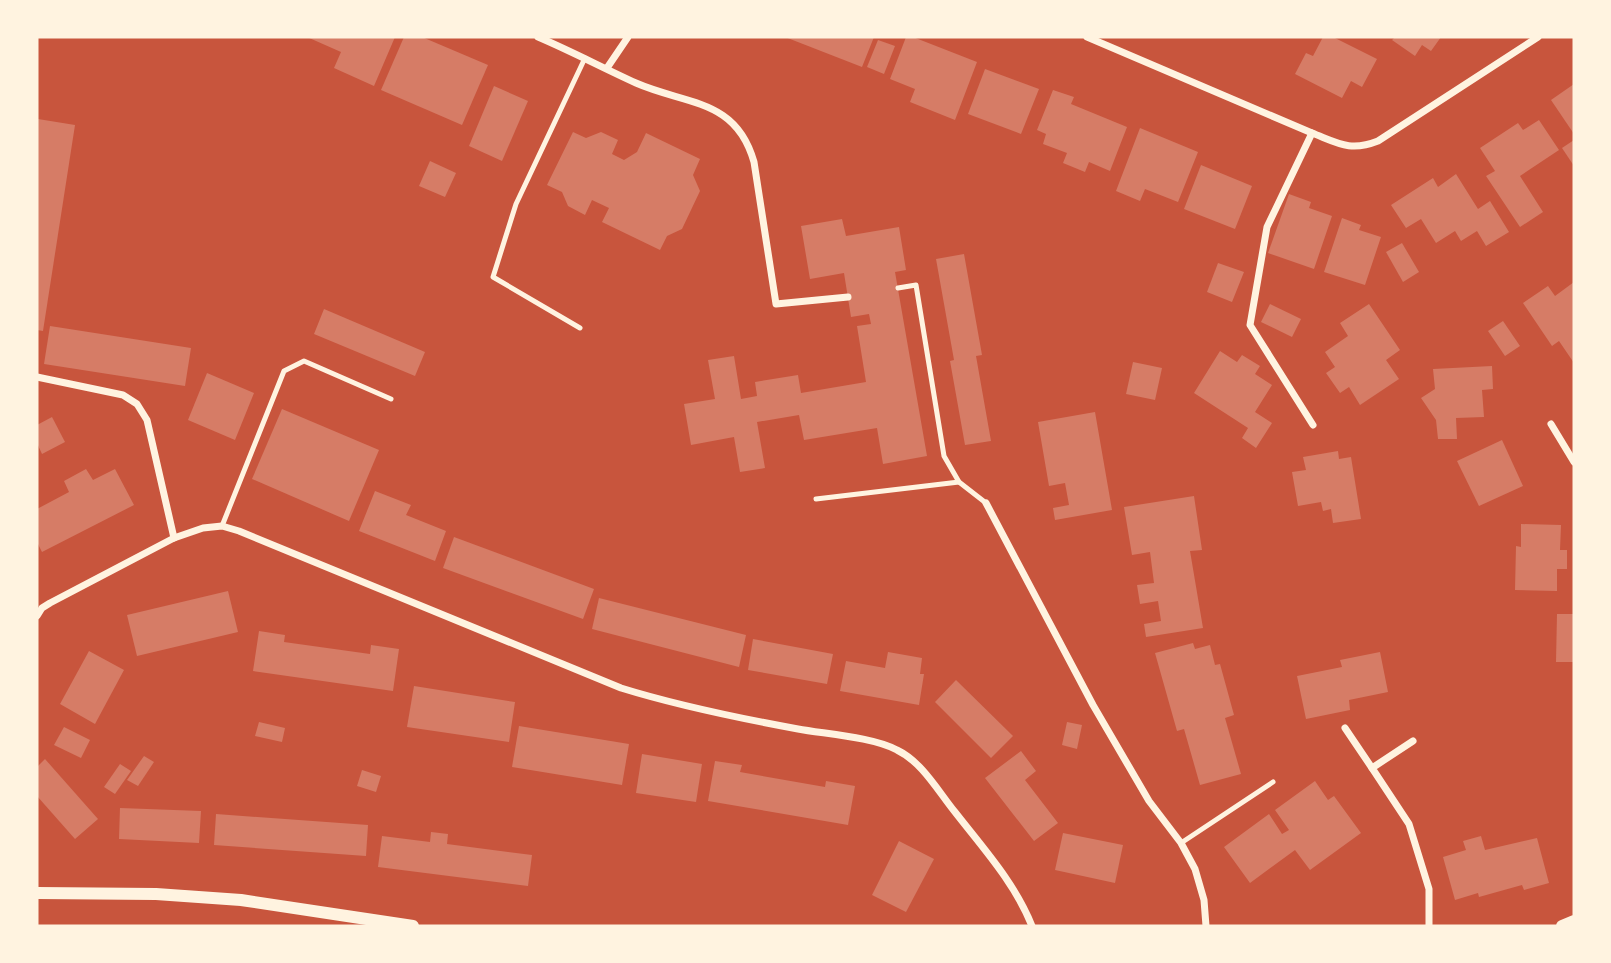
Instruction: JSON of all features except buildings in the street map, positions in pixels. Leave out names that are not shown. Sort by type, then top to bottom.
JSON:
[{"type":"street","points":[[538,37],[638,84],[707,105],[727,117],[749,143],[754,162],[776,304],[848,297]]},
{"type":"street","points":[[607,68],[628,37]]},
{"type":"street","points":[[1087,37],[1348,147],[1362,147],[1378,141],[1538,37]]},
{"type":"street","points":[[1312,133],[1267,227],[1250,325],[1313,425]]},
{"type":"street","points":[[37,377],[123,395],[136,404],[147,420],[174,538]]},
{"type":"street","points":[[1551,425],[1574,462]]},
{"type":"street","points":[[986,503],[1093,705],[1149,801],[1181,843],[1195,869],[1204,900],[1206,926]]},
{"type":"street","points":[[37,616],[42,608],[50,603],[174,538],[203,528],[222,526],[239,531],[621,688],[724,715],[871,742],[897,750],[919,766],[1010,883],[1032,926]]},
{"type":"street","points":[[1345,728],[1409,824],[1429,889],[1429,926]]},
{"type":"street","points":[[1373,768],[1413,741]]},
{"type":"street","points":[[37,893],[156,894],[241,901],[413,926]]},
{"type":"street","points":[[1562,926],[1574,921]]},
{"type":"lane","points":[[580,327],[493,277],[516,204],[585,58]]},
{"type":"lane","points":[[898,288],[916,285],[944,456],[959,482],[986,503]]},
{"type":"lane","points":[[222,526],[284,371],[304,361],[391,399]]},
{"type":"lane","points":[[817,499],[959,482]]},
{"type":"lane","points":[[1181,843],[1273,782]]}]
